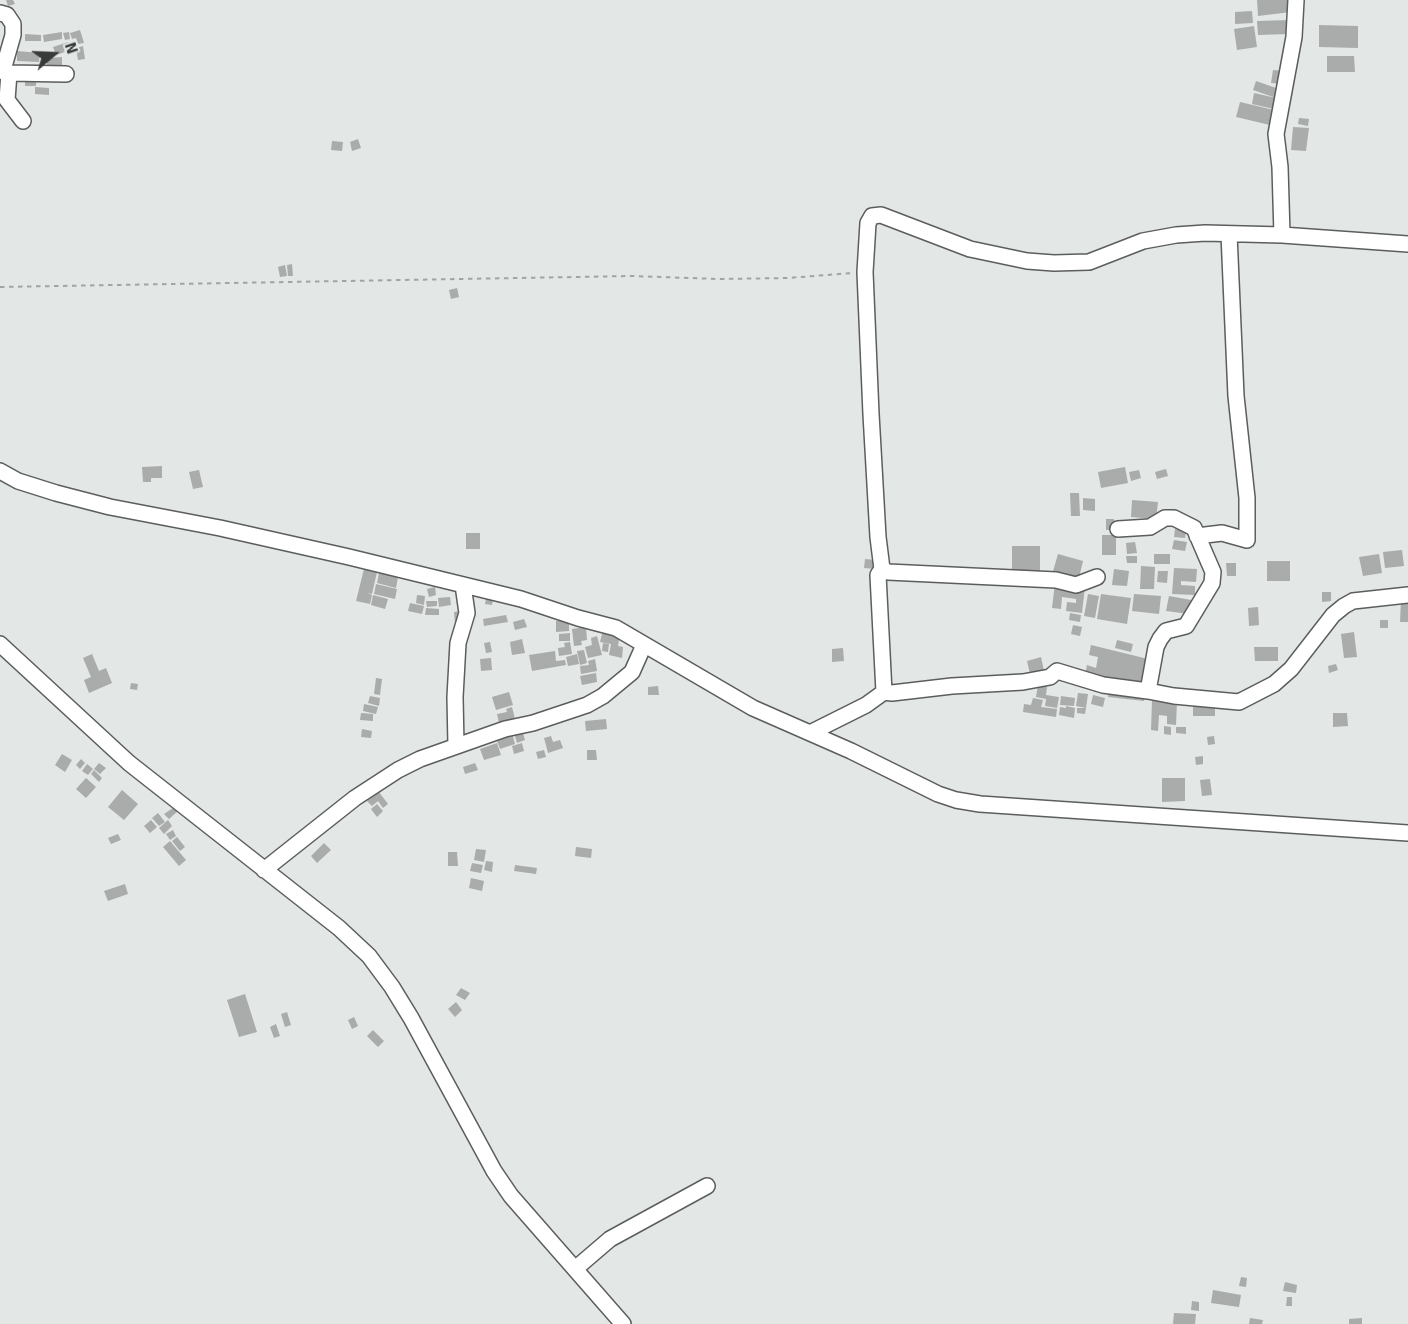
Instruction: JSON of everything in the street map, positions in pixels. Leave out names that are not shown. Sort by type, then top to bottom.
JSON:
[{"type":"street","points":[[1282,236],[1280,167],[1276,134],[1294,37],[1296,0]]},
{"type":"street","points":[[0,13],[7,15],[13,24],[13,34],[4,71],[7,100],[23,121]]},
{"type":"street","points":[[4,71],[66,74]]},
{"type":"street","points":[[884,692],[878,575],[882,569],[871,425],[865,272],[868,223],[876,215],[907,224],[970,249],[1027,261],[1054,263],[1089,262],[1143,241],[1164,236],[1197,233],[1408,244]]},
{"type":"street","points":[[1197,536],[1222,533],[1247,540],[1247,498],[1236,396],[1229,234]]},
{"type":"street","points":[[0,471],[18,481],[110,507],[219,528],[463,585],[616,628],[753,708],[851,751],[938,794],[964,801],[980,804],[1408,833]]},
{"type":"street","points":[[1118,529],[1150,527],[1168,517],[1194,528],[1213,572],[1212,583],[1186,626],[1166,631],[1160,639],[1156,647],[1148,690]]},
{"type":"street","points":[[882,569],[888,572],[1056,580],[1076,585],[1097,577]]},
{"type":"street","points":[[456,746],[455,696],[458,643],[467,613],[463,585]]},
{"type":"street","points":[[810,733],[866,705],[884,692],[1023,682],[1050,677],[1057,671],[1103,685],[1148,690],[1174,696],[1239,702],[1274,684],[1291,669],[1333,615],[1344,606],[1353,601],[1408,595]]},
{"type":"street","points":[[0,644],[129,763],[339,928],[369,956],[411,1018],[494,1171],[511,1196],[621,1322]]},
{"type":"street","points":[[264,870],[381,780],[420,759],[505,729],[533,723],[587,705],[611,691],[632,672],[644,645]]},
{"type":"street","points":[[574,1269],[610,1239],[707,1186]]},
{"type":"path","points":[[0,287],[632,276],[718,279],[788,278],[865,272]]},
{"type":"building","points":[[6,0],[13,0],[15,4],[8,6]]},
{"type":"building","points":[[1257,0],[1290,0],[1291,12],[1258,16]]},
{"type":"building","points":[[1252,11],[1253,23],[1235,24],[1235,12]]},
{"type":"building","points":[[1289,20],[1289,34],[1258,35],[1257,21]]},
{"type":"building","points":[[1319,25],[1358,26],[1358,48],[1319,47]]},
{"type":"building","points":[[1254,26],[1257,47],[1237,50],[1234,29]]},
{"type":"building","points":[[80,30],[84,43],[78,44],[76,38],[72,39],[70,33]]},
{"type":"building","points":[[62,32],[62,39],[44,42],[43,35]]},
{"type":"building","points":[[69,32],[70,39],[65,40],[63,33]]},
{"type":"building","points":[[25,34],[41,35],[41,41],[25,41]]},
{"type":"building","points":[[68,42],[71,50],[56,55],[53,47]]},
{"type":"building","points":[[83,46],[85,59],[78,60],[76,48]]},
{"type":"building","points":[[17,51],[40,53],[39,62],[17,61]]},
{"type":"building","points":[[1327,56],[1354,56],[1355,72],[1327,72]]},
{"type":"building","points":[[62,57],[62,65],[47,66],[47,58]]},
{"type":"building","points":[[1273,70],[1284,71],[1282,84],[1271,83]]},
{"type":"building","points":[[25,78],[36,78],[36,86],[25,86]]},
{"type":"building","points":[[1256,81],[1279,89],[1276,98],[1253,90]]},
{"type":"building","points":[[35,87],[49,88],[49,95],[35,94]]},
{"type":"building","points":[[1254,93],[1276,98],[1274,109],[1252,104]]},
{"type":"building","points":[[1240,102],[1274,110],[1270,125],[1236,117]]},
{"type":"building","points":[[1299,118],[1309,119],[1308,126],[1298,124]]},
{"type":"building","points":[[1293,127],[1309,128],[1306,151],[1291,150]]},
{"type":"building","points":[[358,139],[361,148],[352,151],[350,142]]},
{"type":"building","points":[[332,141],[343,142],[342,151],[331,150]]},
{"type":"building","points":[[292,264],[293,276],[288,276],[287,265]]},
{"type":"building","points":[[285,265],[287,276],[280,277],[278,267]]},
{"type":"building","points":[[457,288],[459,297],[451,299],[449,290]]},
{"type":"building","points":[[162,466],[162,478],[151,478],[151,482],[143,482],[142,467]]},
{"type":"building","points":[[1125,467],[1128,483],[1101,488],[1098,472]]},
{"type":"building","points":[[1166,469],[1168,476],[1157,479],[1155,472]]},
{"type":"building","points":[[199,470],[203,487],[193,489],[189,472]]},
{"type":"building","points":[[1139,470],[1141,478],[1131,481],[1129,472]]},
{"type":"building","points":[[1070,493],[1079,493],[1080,516],[1071,516]]},
{"type":"building","points":[[1083,498],[1095,499],[1095,511],[1083,510]]},
{"type":"building","points":[[1132,500],[1158,502],[1156,519],[1131,517]]},
{"type":"building","points":[[1106,519],[1114,519],[1114,530],[1106,530]]},
{"type":"building","points":[[1175,529],[1186,531],[1185,538],[1174,537]]},
{"type":"building","points":[[466,533],[480,533],[480,549],[466,549]]},
{"type":"building","points":[[1102,535],[1116,535],[1116,555],[1102,555]]},
{"type":"building","points":[[1174,540],[1187,542],[1185,551],[1172,549]]},
{"type":"building","points":[[1135,542],[1137,553],[1127,554],[1126,543]]},
{"type":"building","points":[[1012,546],[1040,546],[1040,571],[1012,571]]},
{"type":"building","points":[[1402,550],[1404,566],[1385,568],[1383,552]]},
{"type":"building","points":[[1058,554],[1083,561],[1078,582],[1052,575]]},
{"type":"building","points":[[1154,554],[1170,554],[1170,564],[1154,564]]},
{"type":"building","points":[[1379,554],[1382,573],[1363,576],[1359,557]]},
{"type":"building","points":[[1126,556],[1137,556],[1137,563],[1127,563]]},
{"type":"building","points":[[865,559],[875,560],[875,569],[864,568]]},
{"type":"building","points":[[1267,561],[1290,561],[1290,581],[1267,581]]},
{"type":"building","points":[[1226,563],[1236,563],[1236,576],[1227,576]]},
{"type":"building","points":[[1141,566],[1155,567],[1154,589],[1140,589]]},
{"type":"building","points":[[1174,568],[1197,569],[1196,582],[1181,581],[1181,585],[1195,586],[1195,595],[1172,594]]},
{"type":"building","points":[[364,569],[377,572],[372,594],[367,593],[372,595],[370,604],[356,601]]},
{"type":"building","points":[[1114,569],[1129,571],[1127,586],[1112,585]]},
{"type":"building","points":[[1158,571],[1168,571],[1167,583],[1157,582]]},
{"type":"building","points":[[379,573],[398,577],[396,588],[377,583]]},
{"type":"building","points":[[1055,583],[1085,587],[1082,613],[1066,611],[1067,602],[1076,603],[1076,599],[1062,597],[1061,609],[1052,608]]},
{"type":"building","points":[[376,584],[397,589],[395,599],[374,594]]},
{"type":"building","points":[[435,587],[436,595],[429,597],[427,589]]},
{"type":"building","points":[[1322,592],[1331,592],[1331,601],[1322,602]]},
{"type":"building","points":[[487,593],[494,594],[492,605],[485,604]]},
{"type":"building","points":[[1088,594],[1099,596],[1095,618],[1084,616]]},
{"type":"building","points":[[1101,594],[1131,598],[1127,624],[1097,619]]},
{"type":"building","points":[[1134,594],[1161,596],[1159,614],[1132,611]]},
{"type":"building","points":[[373,595],[388,599],[385,609],[371,605]]},
{"type":"building","points":[[417,595],[425,596],[424,605],[416,603]]},
{"type":"building","points":[[1169,596],[1191,600],[1189,614],[1166,611]]},
{"type":"building","points":[[450,597],[451,605],[439,607],[438,598]]},
{"type":"building","points":[[1401,600],[1408,601],[1408,622],[1400,622]]},
{"type":"building","points":[[426,601],[437,601],[437,606],[427,607]]},
{"type":"building","points":[[410,603],[424,606],[422,614],[408,611]]},
{"type":"building","points":[[1258,607],[1259,625],[1249,626],[1248,608]]},
{"type":"building","points":[[426,608],[439,609],[439,615],[425,615]]},
{"type":"building","points":[[461,611],[462,623],[455,624],[454,612]]},
{"type":"building","points":[[1070,613],[1081,615],[1080,622],[1069,620]]},
{"type":"building","points":[[506,615],[508,622],[484,626],[483,619]]},
{"type":"building","points":[[524,619],[527,627],[515,630],[513,622]]},
{"type":"building","points":[[1380,620],[1388,620],[1388,628],[1380,628]]},
{"type":"building","points":[[556,621],[569,621],[569,631],[556,632]]},
{"type":"building","points":[[1073,625],[1082,627],[1080,636],[1071,634]]},
{"type":"building","points":[[586,627],[587,640],[581,641],[582,645],[574,646],[572,629]]},
{"type":"building","points":[[603,630],[620,634],[618,646],[623,647],[622,658],[609,655],[611,644],[600,642]]},
{"type":"building","points":[[1354,632],[1357,657],[1344,658],[1341,634]]},
{"type":"building","points":[[570,633],[570,641],[559,641],[559,634]]},
{"type":"building","points":[[597,636],[602,655],[588,658],[585,647],[592,645],[591,638]]},
{"type":"building","points":[[522,639],[525,653],[512,655],[510,642]]},
{"type":"building","points":[[1117,640],[1133,644],[1131,652],[1115,648]]},
{"type":"building","points":[[490,642],[492,652],[486,653],[484,643]]},
{"type":"building","points":[[570,642],[572,654],[559,656],[558,648],[565,647],[564,643]]},
{"type":"building","points":[[603,643],[609,644],[608,652],[602,651]]},
{"type":"building","points":[[1091,645],[1148,659],[1141,688],[1085,675],[1087,665],[1096,668],[1098,657],[1089,655]]},
{"type":"building","points":[[1254,647],[1278,647],[1278,661],[1255,661]]},
{"type":"building","points":[[843,648],[844,661],[832,662],[832,649]]},
{"type":"building","points":[[584,650],[587,663],[580,665],[577,651]]},
{"type":"building","points":[[555,651],[556,661],[565,660],[566,665],[532,671],[529,655]]},
{"type":"building","points":[[92,654],[99,671],[106,668],[112,683],[89,693],[84,680],[91,677],[83,658]]},
{"type":"building","points":[[577,654],[579,664],[568,666],[566,657]]},
{"type":"building","points":[[1041,657],[1044,671],[1030,674],[1027,661]]},
{"type":"building","points":[[491,658],[492,670],[481,671],[480,659]]},
{"type":"building","points":[[595,659],[597,671],[581,674],[580,666],[589,665],[588,661]]},
{"type":"building","points":[[1336,664],[1338,670],[1329,673],[1328,666]]},
{"type":"building","points":[[596,673],[597,682],[582,685],[580,676]]},
{"type":"building","points":[[376,678],[382,679],[380,695],[374,694]]},
{"type":"building","points":[[131,683],[138,684],[137,690],[130,689]]},
{"type":"building","points":[[1038,685],[1047,687],[1046,695],[1059,697],[1057,708],[1045,706],[1046,699],[1036,697]]},
{"type":"building","points":[[658,686],[659,695],[648,695],[648,687]]},
{"type":"building","points":[[1109,688],[1145,691],[1144,701],[1108,697]]},
{"type":"building","points":[[509,692],[513,705],[496,710],[492,697]]},
{"type":"building","points":[[1078,693],[1088,694],[1086,708],[1076,706]]},
{"type":"building","points":[[1093,695],[1105,698],[1103,707],[1091,704]]},
{"type":"building","points":[[370,696],[380,698],[379,706],[368,703]]},
{"type":"building","points":[[1061,696],[1075,698],[1074,706],[1060,705]]},
{"type":"building","points":[[1033,698],[1043,700],[1041,707],[1057,709],[1056,717],[1023,712],[1024,704],[1031,705]]},
{"type":"building","points":[[1152,700],[1177,701],[1176,725],[1167,724],[1167,716],[1159,715],[1158,731],[1151,730]]},
{"type":"building","points":[[1193,703],[1215,704],[1215,716],[1193,716]]},
{"type":"building","points":[[364,704],[378,707],[376,714],[363,711]]},
{"type":"building","points":[[1066,706],[1075,708],[1074,718],[1059,715],[1060,707],[1066,708]]},
{"type":"building","points":[[512,707],[515,719],[499,723],[497,714],[507,712],[506,709]]},
{"type":"building","points":[[1077,708],[1086,708],[1085,714],[1077,713]]},
{"type":"building","points":[[361,713],[373,714],[373,721],[360,720]]},
{"type":"building","points":[[1333,713],[1347,713],[1348,726],[1333,727]]},
{"type":"building","points":[[606,719],[607,729],[586,731],[585,721]]},
{"type":"building","points":[[1164,726],[1171,727],[1171,735],[1164,734]]},
{"type":"building","points":[[1176,727],[1186,727],[1186,734],[1176,733]]},
{"type":"building","points":[[362,729],[372,731],[371,738],[361,737]]},
{"type":"building","points":[[522,730],[525,740],[517,743],[514,733]]},
{"type":"building","points":[[512,733],[515,744],[500,749],[496,738]]},
{"type":"building","points":[[551,736],[553,742],[560,740],[563,748],[548,753],[544,738]]},
{"type":"building","points":[[1214,736],[1215,744],[1208,745],[1207,737]]},
{"type":"building","points":[[497,743],[501,755],[484,760],[480,749]]},
{"type":"building","points":[[522,743],[524,751],[514,754],[512,746]]},
{"type":"building","points":[[544,750],[546,757],[538,759],[536,752]]},
{"type":"building","points":[[587,750],[596,750],[597,760],[587,760]]},
{"type":"building","points":[[62,754],[72,760],[65,772],[55,765]]},
{"type":"building","points":[[1203,756],[1203,764],[1196,765],[1195,757]]},
{"type":"building","points":[[81,759],[85,763],[80,769],[76,765]]},
{"type":"building","points":[[99,763],[106,768],[100,774],[94,769]]},
{"type":"building","points":[[475,763],[478,770],[465,774],[463,767]]},
{"type":"building","points":[[87,764],[93,769],[88,775],[82,771]]},
{"type":"building","points":[[94,770],[102,778],[99,782],[91,774]]},
{"type":"building","points":[[86,778],[96,787],[86,798],[76,789]]},
{"type":"building","points":[[1162,778],[1185,778],[1185,801],[1162,802]]},
{"type":"building","points":[[1210,779],[1212,795],[1202,796],[1200,780]]},
{"type":"building","points":[[122,790],[138,804],[124,820],[108,807]]},
{"type":"building","points":[[379,792],[388,804],[383,808],[378,801],[372,806],[367,801]]},
{"type":"building","points":[[377,804],[383,811],[377,817],[371,809]]},
{"type":"building","points":[[176,806],[179,810],[169,819],[164,814]]},
{"type":"building","points":[[158,813],[165,822],[159,826],[152,818]]},
{"type":"building","points":[[151,820],[157,827],[150,833],[144,826]]},
{"type":"building","points":[[168,820],[172,826],[164,834],[159,828]]},
{"type":"building","points":[[173,830],[176,836],[170,840],[166,834]]},
{"type":"building","points":[[118,834],[121,840],[111,844],[108,838]]},
{"type":"building","points":[[177,837],[185,847],[180,851],[172,841]]},
{"type":"building","points":[[170,841],[186,860],[179,866],[163,847]]},
{"type":"building","points":[[324,843],[331,850],[317,863],[311,856]]},
{"type":"building","points":[[576,847],[592,849],[591,858],[575,856]]},
{"type":"building","points":[[476,849],[486,850],[484,862],[474,860]]},
{"type":"building","points":[[448,852],[457,852],[458,866],[448,866]]},
{"type":"building","points":[[486,861],[493,862],[492,872],[484,870]]},
{"type":"building","points":[[472,863],[483,865],[481,873],[470,871]]},
{"type":"building","points":[[515,865],[537,868],[536,874],[514,871]]},
{"type":"building","points":[[471,878],[484,881],[482,891],[469,888]]},
{"type":"building","points":[[125,884],[128,894],[108,901],[104,891]]},
{"type":"building","points":[[461,988],[470,993],[465,1000],[456,995]]},
{"type":"building","points":[[245,994],[257,1032],[239,1037],[227,1000]]},
{"type":"building","points":[[456,1002],[462,1010],[455,1017],[448,1009]]},
{"type":"building","points":[[287,1012],[291,1025],[285,1027],[281,1014]]},
{"type":"building","points":[[354,1017],[358,1026],[352,1029],[348,1020]]},
{"type":"building","points":[[276,1024],[280,1036],[274,1038],[270,1027]]},
{"type":"building","points":[[373,1030],[384,1041],[378,1047],[367,1036]]},
{"type":"building","points":[[1241,1277],[1247,1278],[1246,1287],[1239,1286]]},
{"type":"building","points":[[1285,1282],[1297,1285],[1296,1293],[1283,1291]]},
{"type":"building","points":[[1213,1290],[1241,1295],[1239,1307],[1211,1303]]},
{"type":"building","points":[[1287,1297],[1292,1297],[1292,1306],[1286,1306]]},
{"type":"building","points":[[1192,1301],[1199,1302],[1199,1311],[1191,1310]]},
{"type":"building","points":[[1174,1313],[1196,1314],[1195,1324],[1173,1324]]},
{"type":"building","points":[[1250,1318],[1263,1320],[1262,1324],[1249,1324]]},
{"type":"building","points":[[1362,1318],[1362,1324],[1349,1324],[1349,1319]]}]
